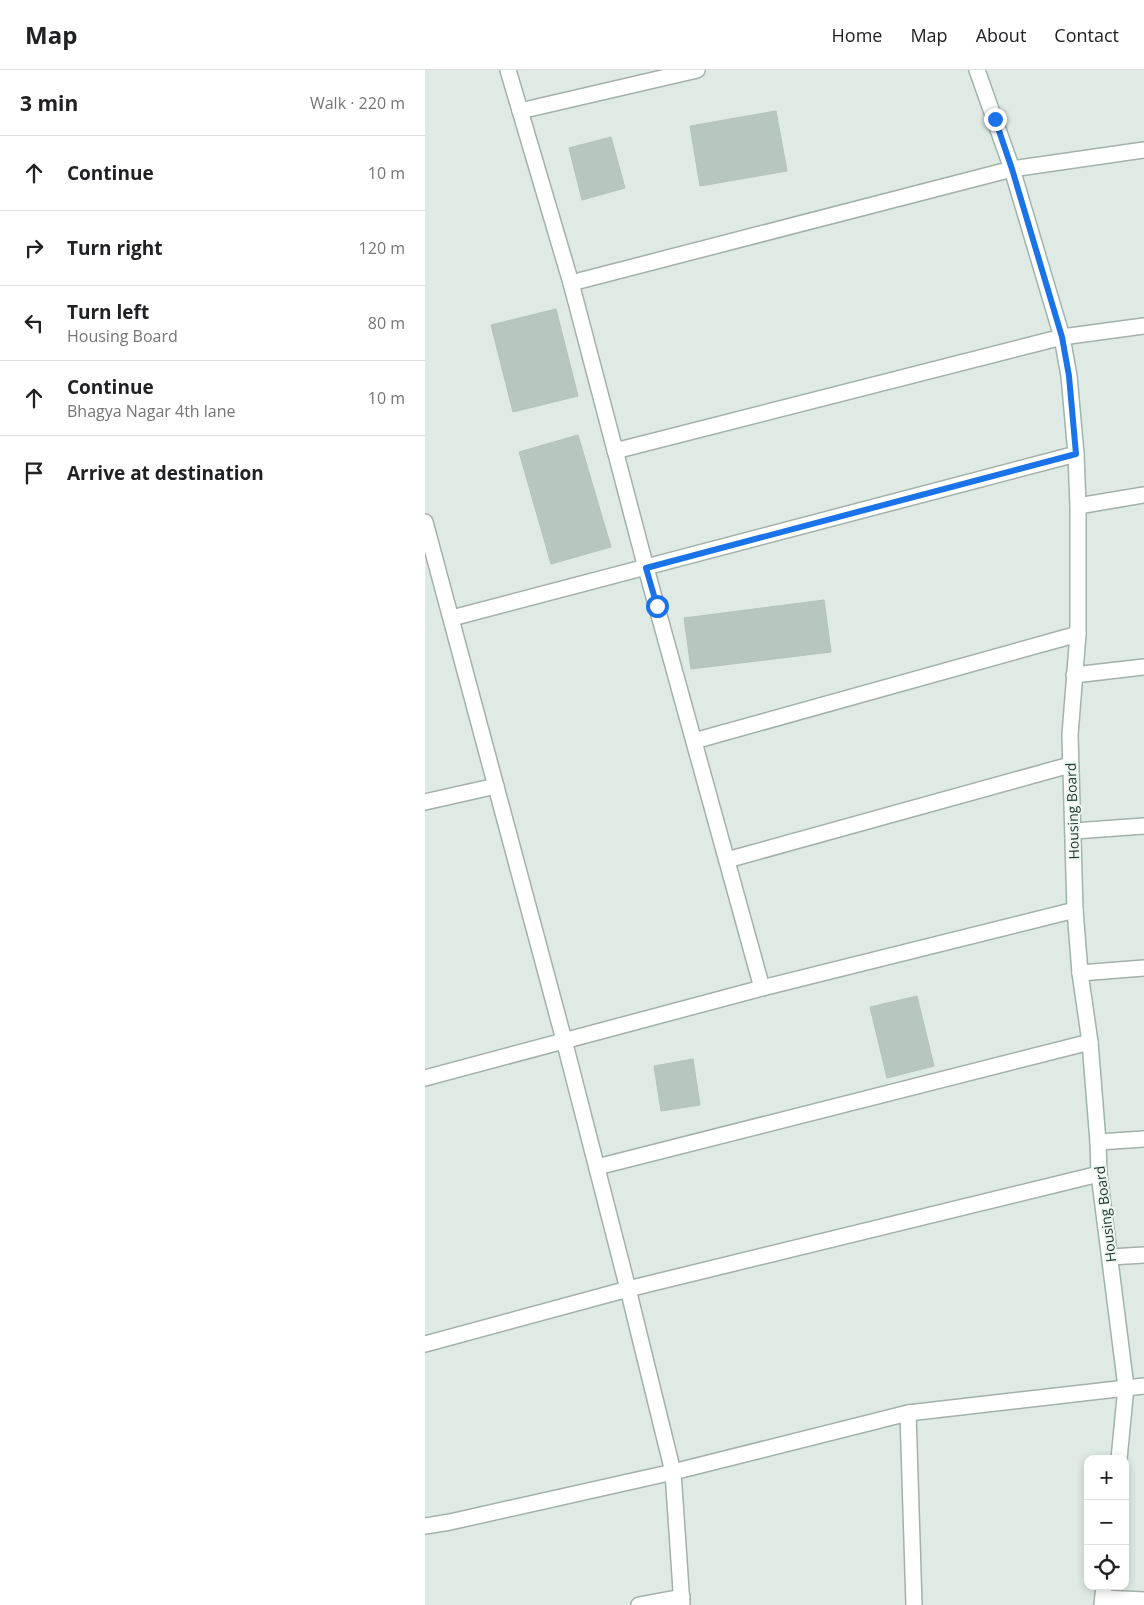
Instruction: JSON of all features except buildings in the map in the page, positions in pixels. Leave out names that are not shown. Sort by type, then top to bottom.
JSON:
[{"type":"street","points":[[508,70],[571,283],[646,568],[762,988]]},
{"type":"street","points":[[520,111],[697,70]]},
{"type":"street","name":"Housing Board","points":[[977,70],[1012,169],[1062,337],[1069,376],[1076,454],[1078,506],[1078,634],[1073,675],[1070,735],[1075,910],[1080,973],[1090,1042],[1099,1174],[1126,1387],[1119,1455]]},
{"type":"street","points":[[571,283],[1012,169],[1144,150]]},
{"type":"street","points":[[615,451],[1062,337],[1144,326]]},
{"type":"street","points":[[452,618],[1076,454]]},
{"type":"street","points":[[1078,506],[1144,495]]},
{"type":"street","points":[[425,522],[564,1040],[673,1472],[682,1601],[639,1605]]},
{"type":"street","points":[[694,741],[1078,634]]},
{"type":"street","points":[[1073,675],[1144,667]]},
{"type":"street","points":[[727,860],[1070,765]]},
{"type":"street","points":[[425,802],[497,786]]},
{"type":"street","points":[[1073,831],[1144,826]]},
{"type":"street","points":[[425,1078],[762,988],[1075,910]]},
{"type":"street","points":[[1080,973],[1144,968]]},
{"type":"street","points":[[597,1167],[1090,1042]]},
{"type":"street","points":[[1098,1142],[1144,1139]]},
{"type":"street","points":[[425,1344],[628,1289],[1099,1174]]},
{"type":"street","points":[[1110,1257],[1144,1255]]},
{"type":"street","points":[[425,1526],[673,1472],[909,1413],[1144,1386]]},
{"type":"street","points":[[909,1413],[913,1605]]},
{"type":"street","points":[[1103,1597],[1144,1600]]},
{"type":"route","points":[[657,606],[646,568],[1076,454],[1069,376],[1062,337],[1012,169],[995,119]]}]
